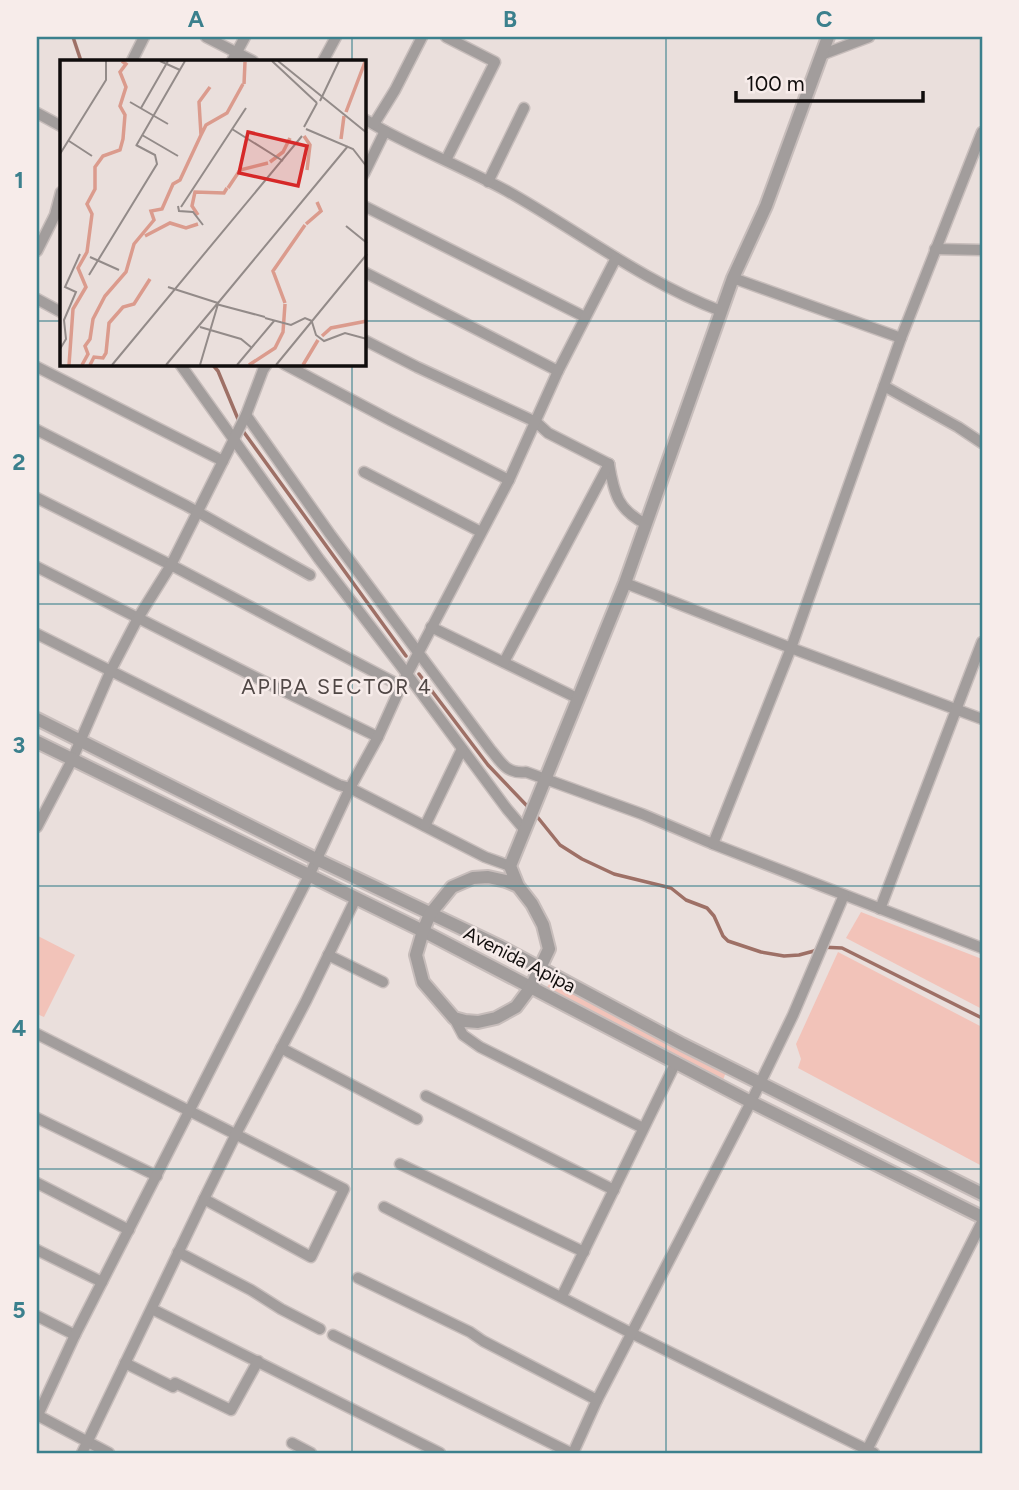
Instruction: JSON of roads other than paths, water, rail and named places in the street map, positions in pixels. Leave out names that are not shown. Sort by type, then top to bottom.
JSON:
[{"type":"street","points":[[132,60],[144,37]]},
{"type":"street","points":[[206,37],[234,57],[245,37]]},
{"type":"street","points":[[324,60],[336,37]]},
{"type":"street","points":[[374,124],[422,37]]},
{"type":"street","points":[[446,37],[495,62],[446,160]]},
{"type":"street","points":[[454,1018],[478,1022],[516,1007],[531,987],[549,949],[543,925],[518,886],[510,866],[625,583],[720,311],[766,206],[828,37]]},
{"type":"street","points":[[821,55],[869,37]]},
{"type":"street","points":[[488,182],[524,108]]},
{"type":"street","points":[[37,113],[60,125]]},
{"type":"street","points":[[366,120],[508,192],[688,299],[720,311]]},
{"type":"street","points":[[366,170],[385,131]]},
{"type":"street","points":[[713,844],[791,648],[901,338],[982,132]]},
{"type":"street","points":[[37,251],[60,198]]},
{"type":"street","points":[[366,207],[586,317]]},
{"type":"street","points":[[935,249],[982,250]]},
{"type":"street","points":[[109,1453],[37,1416],[75,1335],[310,876],[407,674],[509,481],[558,371],[616,258]]},
{"type":"street","points":[[366,273],[558,371]]},
{"type":"street","points":[[733,278],[901,338]]},
{"type":"street","points":[[37,299],[60,311]]},
{"type":"street","points":[[366,341],[536,422],[548,433],[609,464]]},
{"type":"street","points":[[181,366],[319,559],[506,809],[524,829]]},
{"type":"street","points":[[37,827],[72,760],[111,670],[138,618],[171,565],[246,415],[266,366]]},
{"type":"street","points":[[289,366],[509,481]]},
{"type":"street","points":[[37,368],[223,461]]},
{"type":"street","points":[[884,386],[982,443]]},
{"type":"street","points":[[246,415],[330,534],[508,770],[526,772],[642,814],[982,948]]},
{"type":"street","points":[[37,430],[187,506],[310,575]]},
{"type":"street","points":[[609,464],[615,494],[622,507],[646,524]]},
{"type":"street","points":[[504,662],[609,464]]},
{"type":"street","points":[[364,472],[481,532]]},
{"type":"street","points":[[37,498],[401,686]]},
{"type":"street","points":[[37,567],[379,737]]},
{"type":"street","points":[[625,583],[982,719]]},
{"type":"street","points":[[431,627],[577,698]]},
{"type":"street","points":[[37,634],[485,857],[510,866]]},
{"type":"street","points":[[880,909],[982,642]]},
{"type":"street","name":"Avenida Apipa","points":[[37,719],[316,859],[501,947],[682,1044],[982,1194]]},
{"type":"street","name":"Avenida Apipa","points":[[37,742],[423,930],[751,1102],[982,1219]]},
{"type":"street","points":[[425,826],[462,749]]},
{"type":"street","points":[[518,886],[488,877],[473,878],[452,887],[430,914],[423,930],[416,955],[423,982],[454,1018],[463,1035],[480,1047],[643,1128]]},
{"type":"street","points":[[333,1335],[572,1453],[751,1102],[793,1015],[844,895]]},
{"type":"street","points":[[82,1453],[236,1134],[306,1001],[356,898]]},
{"type":"street","points":[[328,955],[383,982]]},
{"type":"street","points":[[37,1034],[344,1189],[311,1257],[204,1199]]},
{"type":"street","points":[[281,1048],[417,1119]]},
{"type":"street","points":[[562,1296],[676,1062]]},
{"type":"street","points":[[426,1096],[614,1190]]},
{"type":"street","points":[[37,1118],[157,1175]]},
{"type":"street","points":[[400,1164],[584,1252]]},
{"type":"street","points":[[37,1183],[129,1230]]},
{"type":"street","points":[[384,1207],[871,1452],[982,1219]]},
{"type":"street","points":[[37,1250],[102,1282]]},
{"type":"street","points":[[178,1252],[320,1329]]},
{"type":"street","points":[[358,1278],[470,1332],[597,1400]]},
{"type":"street","points":[[152,1310],[440,1453]]},
{"type":"street","points":[[37,1316],[75,1335]]},
{"type":"street","points":[[125,1363],[173,1387],[175,1383],[231,1410],[258,1361]]},
{"type":"street","points":[[292,1443],[312,1453]]},
{"type":"waterway","points":[[73,37],[81,60]]},
{"type":"waterway","points":[[214,366],[243,431],[406,656]]},
{"type":"waterway","points":[[419,674],[488,765],[530,809]]},
{"type":"waterway","points":[[535,814],[560,845],[582,859],[614,874],[671,888],[686,900],[707,908],[728,941],[784,956],[799,955],[820,947],[842,948],[982,1018]]},
{"type":"district","name":"APIPA SECTOR 4","points":[[337,687]]}]
